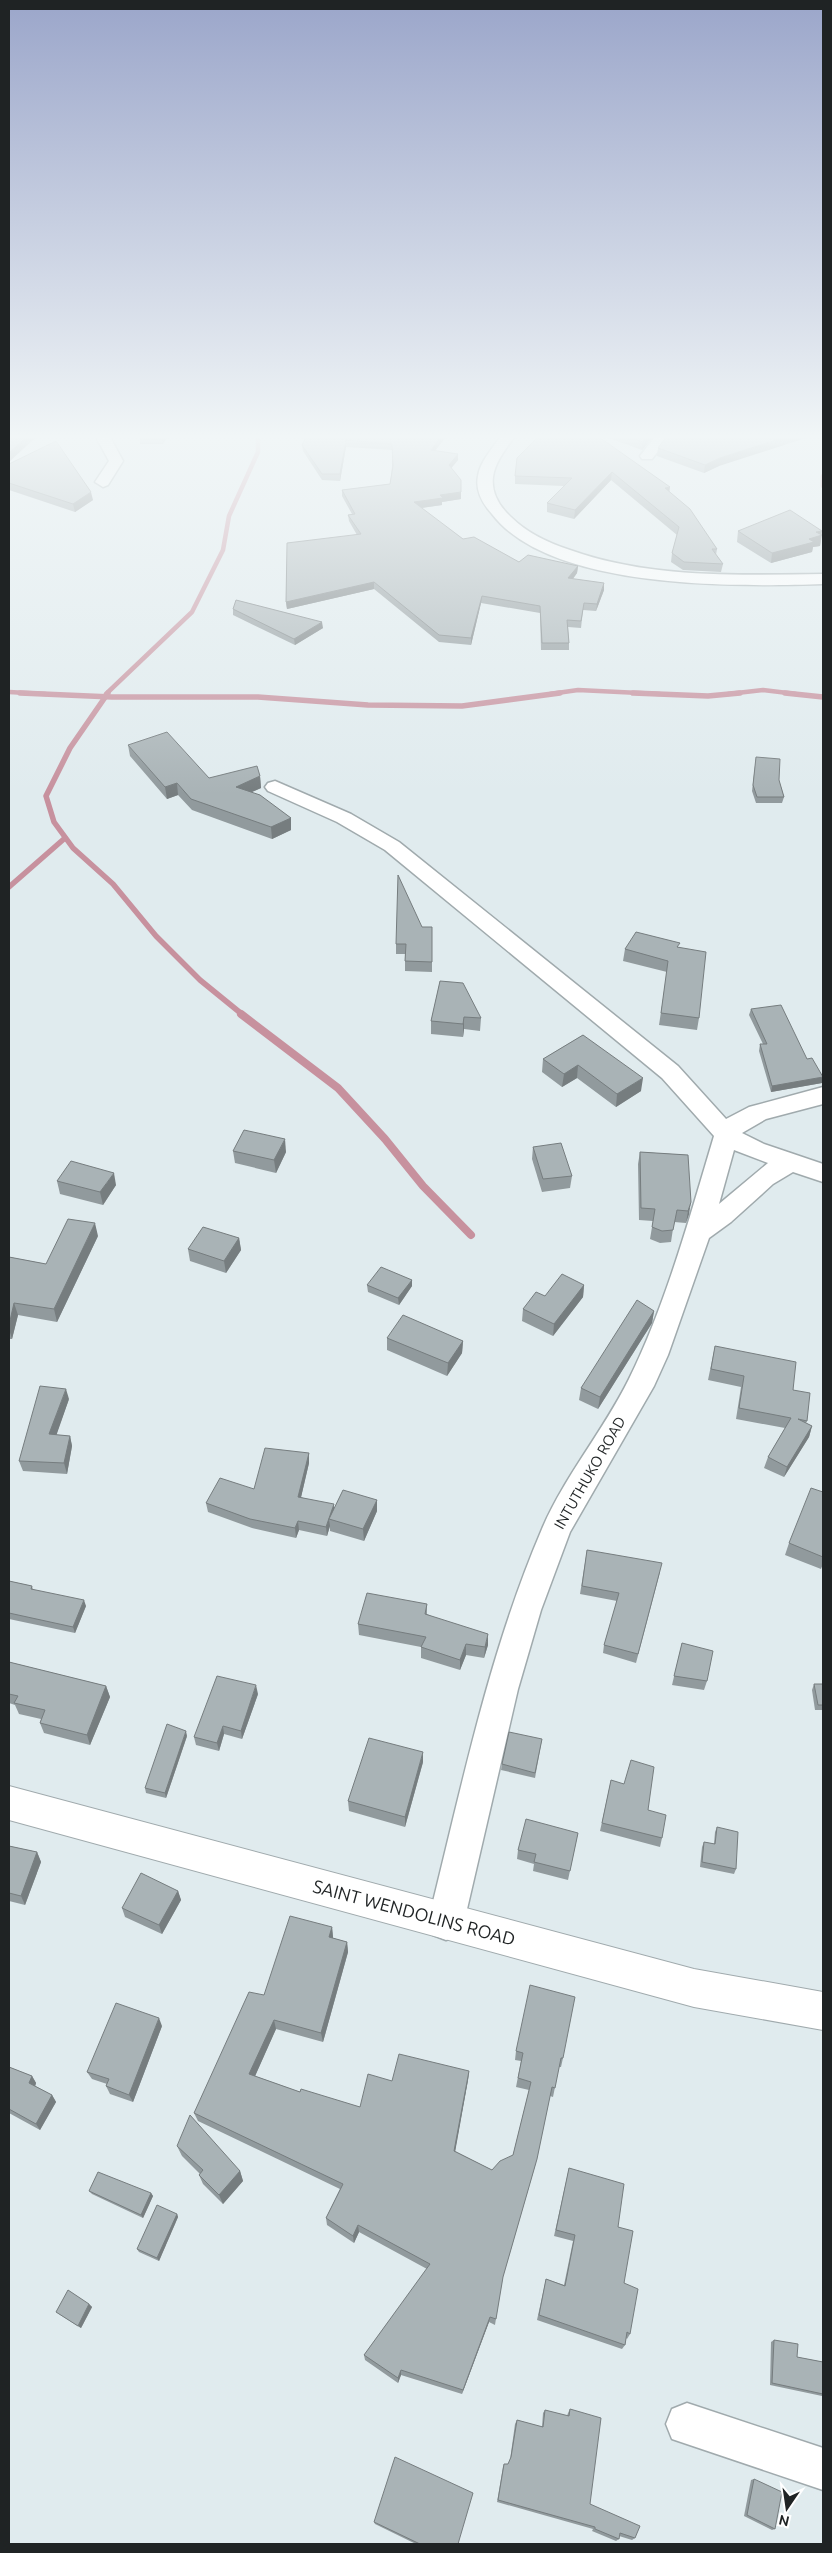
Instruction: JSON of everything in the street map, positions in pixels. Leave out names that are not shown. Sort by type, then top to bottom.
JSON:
[{"type":"street","points":[[573,556],[593,564],[635,573],[686,579],[823,579]]},
{"type":"street","points":[[275,787],[344,818],[392,846],[670,1072],[697,1100],[726,1135],[755,1150],[790,1163],[823,1172]]},
{"type":"street","name":"INTUTHUKO ROAD","points":[[446,1922],[502,1689],[526,1610],[556,1528],[647,1370],[698,1232],[726,1135],[732,1125],[747,1116],[806,1102],[823,1095]]},
{"type":"street","points":[[698,1232],[715,1223],[768,1173],[790,1163]]},
{"type":"street","name":"SAINT WENDOLINS ROAD","points":[[9,1802],[694,1988],[823,2011]]},
{"type":"street","points":[[687,2424],[823,2469]]},
{"type":"building","points":[[287,556],[508,556],[519,562],[527,556],[533,556],[578,566],[568,578],[604,583],[597,604],[584,603],[581,621],[567,620],[569,643],[542,643],[540,606],[482,596],[471,638],[439,635],[374,582],[286,602]]},
{"type":"building","points":[[676,556],[717,556],[723,564],[684,562]]},
{"type":"building","points":[[236,600],[322,622],[294,639],[233,609]]},
{"type":"building","points":[[167,732],[209,778],[257,766],[260,776],[236,787],[260,795],[291,818],[271,827],[191,799],[177,783],[165,787],[128,745]]},
{"type":"building","points":[[756,757],[780,759],[779,780],[784,797],[757,797],[753,785]]},
{"type":"building","points":[[398,875],[422,927],[432,927],[432,962],[405,961],[406,944],[396,944]]},
{"type":"building","points":[[636,932],[680,943],[677,947],[706,952],[699,1018],[661,1013],[668,961],[625,949]]},
{"type":"building","points":[[440,981],[463,983],[481,1018],[464,1017],[463,1024],[431,1021]]},
{"type":"building","points":[[781,1005],[807,1059],[812,1058],[823,1077],[772,1086],[760,1044],[767,1044],[751,1009]]},
{"type":"building","points":[[583,1035],[643,1078],[617,1094],[578,1065],[564,1074],[543,1059]]},
{"type":"building","points":[[244,1130],[285,1139],[274,1160],[233,1151]]},
{"type":"building","points":[[561,1143],[572,1176],[543,1179],[533,1147]]},
{"type":"building","points":[[640,1152],[688,1155],[691,1202],[688,1211],[677,1210],[673,1230],[662,1231],[652,1227],[655,1209],[641,1208]]},
{"type":"building","points":[[71,1161],[114,1173],[100,1192],[57,1181]]},
{"type":"building","points":[[68,1219],[95,1223],[54,1309],[14,1303],[9,1325],[9,1257],[46,1264]]},
{"type":"building","points":[[203,1227],[239,1238],[224,1261],[188,1249]]},
{"type":"building","points":[[381,1267],[412,1280],[398,1298],[367,1285]]},
{"type":"building","points":[[562,1274],[584,1285],[554,1324],[523,1309],[536,1292],[545,1296]]},
{"type":"building","points":[[637,1300],[654,1311],[600,1397],[581,1388]]},
{"type":"building","points":[[403,1315],[463,1341],[448,1363],[387,1338]]},
{"type":"building","points":[[715,1346],[796,1362],[793,1390],[810,1393],[807,1421],[798,1419],[812,1426],[787,1467],[768,1457],[791,1418],[739,1408],[744,1376],[711,1369]]},
{"type":"building","points":[[40,1386],[66,1389],[49,1434],[70,1436],[64,1463],[19,1461]]},
{"type":"building","points":[[265,1448],[309,1453],[298,1497],[334,1504],[326,1527],[298,1521],[295,1528],[250,1519],[206,1503],[220,1478],[254,1489]]},
{"type":"building","points":[[811,1488],[823,1492],[823,1557],[789,1543]]},
{"type":"building","points":[[343,1490],[377,1500],[363,1529],[329,1519]]},
{"type":"building","points":[[587,1550],[662,1563],[638,1654],[604,1645],[619,1593],[582,1586]]},
{"type":"building","points":[[9,1581],[32,1586],[31,1589],[84,1600],[73,1627],[9,1613]]},
{"type":"building","points":[[367,1593],[427,1604],[425,1614],[488,1634],[485,1647],[466,1644],[460,1660],[421,1647],[426,1637],[358,1624]]},
{"type":"building","points":[[682,1643],[713,1651],[707,1681],[674,1676]]},
{"type":"building","points":[[9,1662],[106,1686],[87,1735],[40,1723],[45,1710],[14,1703],[18,1696],[9,1694]]},
{"type":"building","points":[[217,1676],[256,1685],[241,1731],[223,1726],[217,1743],[194,1737]]},
{"type":"building","points":[[814,1684],[823,1684],[823,1705],[818,1705]]},
{"type":"building","points":[[167,1724],[186,1731],[165,1793],[145,1788]]},
{"type":"building","points":[[509,1732],[542,1739],[535,1773],[502,1764]]},
{"type":"building","points":[[369,1738],[423,1752],[405,1817],[348,1801]]},
{"type":"building","points":[[631,1760],[654,1767],[648,1810],[666,1815],[662,1838],[602,1823],[611,1780],[624,1784]]},
{"type":"building","points":[[526,1819],[578,1833],[570,1871],[534,1862],[536,1854],[518,1850]]},
{"type":"building","points":[[717,1827],[738,1832],[736,1869],[702,1862],[704,1842],[715,1844]]},
{"type":"building","points":[[9,1846],[37,1852],[21,1896],[9,1893]]},
{"type":"building","points":[[141,1873],[178,1891],[159,1925],[122,1908]]},
{"type":"building","points":[[290,1916],[332,1927],[329,1937],[347,1942],[321,2033],[274,2020],[249,2074],[300,2092],[301,2089],[360,2107],[368,2074],[392,2081],[399,2054],[469,2071],[454,2151],[492,2170],[500,2161],[513,2155],[531,2082],[518,2078],[523,2053],[516,2051],[530,1985],[575,1997],[563,2058],[561,2058],[555,2088],[552,2087],[537,2159],[503,2277],[496,2319],[490,2317],[463,2390],[401,2370],[398,2378],[364,2355],[430,2264],[358,2225],[353,2236],[326,2218],[343,2184],[194,2113],[249,1992],[264,1995]]},
{"type":"building","points":[[116,2003],[159,2018],[129,2095],[106,2086],[109,2079],[87,2072]]},
{"type":"building","points":[[9,2067],[32,2076],[29,2083],[52,2095],[36,2124],[9,2109]]},
{"type":"building","points":[[190,2115],[240,2171],[219,2195],[199,2175],[203,2170],[177,2146]]},
{"type":"building","points":[[569,2168],[624,2184],[618,2227],[633,2231],[624,2283],[638,2289],[630,2334],[627,2332],[625,2345],[539,2315],[546,2279],[565,2286],[575,2235],[556,2230]]},
{"type":"building","points":[[98,2172],[151,2193],[141,2215],[89,2191]]},
{"type":"building","points":[[157,2205],[177,2214],[157,2258],[137,2249]]},
{"type":"building","points":[[68,2290],[89,2304],[78,2326],[56,2312]]},
{"type":"building","points":[[774,2340],[798,2344],[797,2357],[823,2362],[823,2394],[772,2383]]},
{"type":"building","points":[[570,2409],[601,2418],[590,2504],[640,2526],[635,2538],[620,2533],[619,2539],[595,2529],[595,2527],[498,2500],[504,2464],[508,2464],[511,2457],[517,2420],[543,2427],[545,2410],[569,2416]]},
{"type":"building","points":[[395,2457],[473,2493],[458,2544],[420,2544],[374,2522]]},
{"type":"building","points":[[754,2479],[782,2492],[775,2529],[747,2515]]},
{"type":"waterway","points":[[106,694],[192,612],[220,556]]},
{"type":"waterway","points":[[550,694],[578,690],[660,694]]},
{"type":"waterway","points":[[728,694],[763,690],[796,694]]},
{"type":"waterway","points":[[9,692],[46,694]]},
{"type":"waterway","points":[[20,693],[105,697]]},
{"type":"waterway","points":[[105,697],[108,693]]},
{"type":"waterway","points":[[105,697],[258,697],[368,705],[462,706],[560,693]]},
{"type":"waterway","points":[[633,693],[708,696],[740,693]]},
{"type":"waterway","points":[[785,693],[823,697]]},
{"type":"waterway","points":[[105,697],[70,748],[46,796],[54,822],[73,848],[113,884],[156,936],[200,980],[243,1015]]},
{"type":"waterway","points":[[9,887],[65,838]]},
{"type":"waterway","points":[[241,1014],[338,1088],[385,1139],[423,1186],[471,1235]]}]
